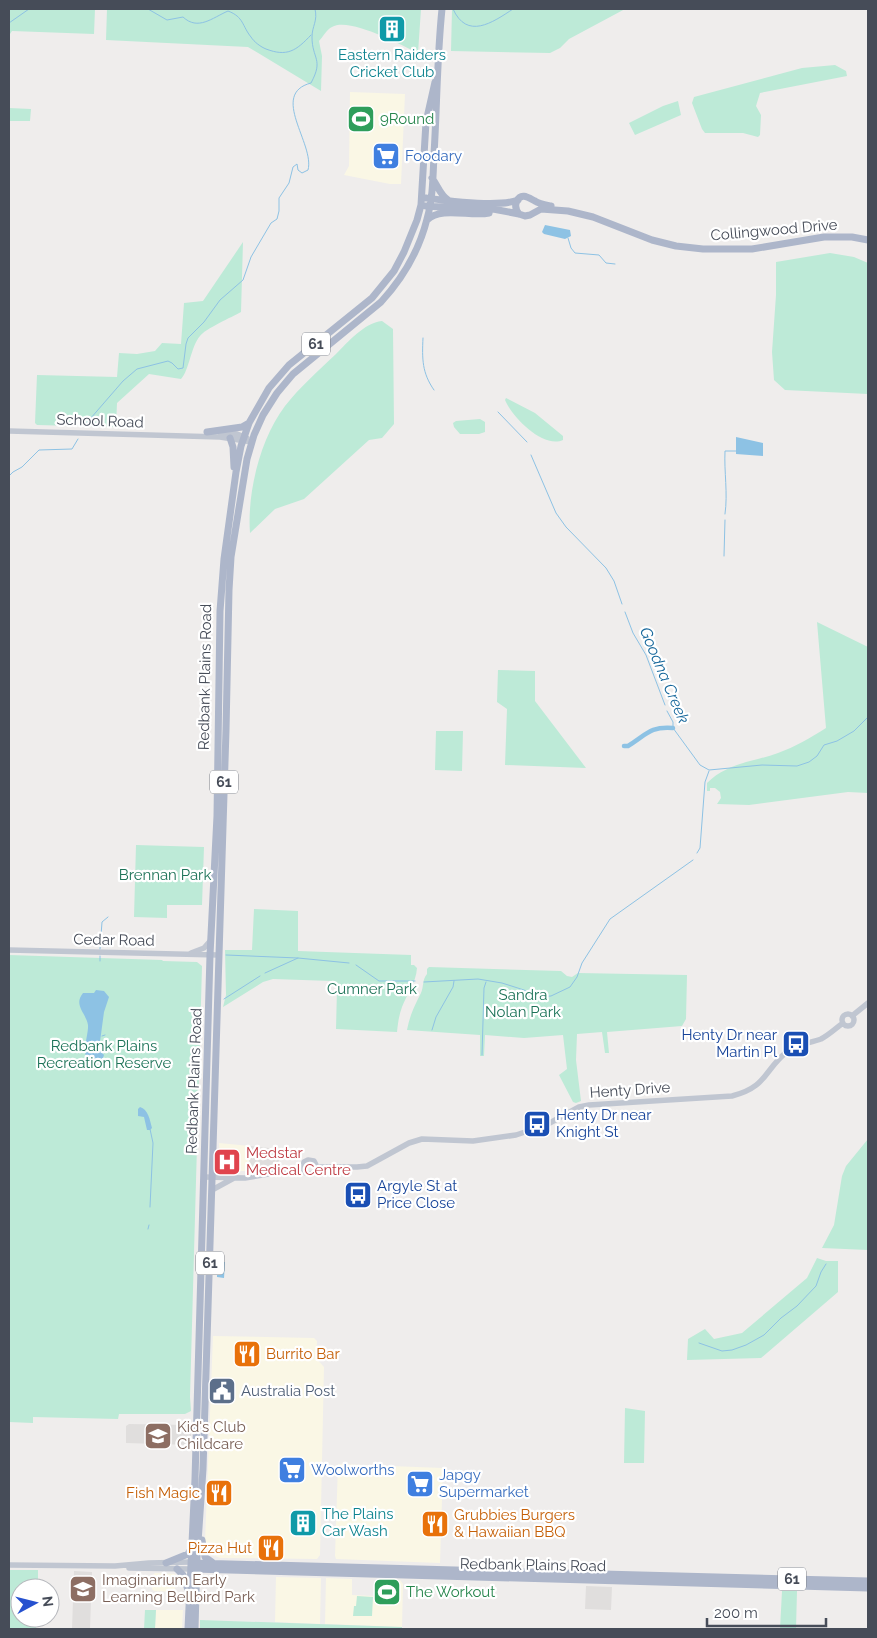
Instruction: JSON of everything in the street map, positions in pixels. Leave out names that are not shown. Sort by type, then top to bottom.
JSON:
[{"type":"main road","name":"Redbank Plains Road","points":[[194,1566],[191,1548],[196,1469],[214,955],[226,730],[229,590],[244,474],[252,442],[263,415],[277,393],[293,374],[381,302],[408,266],[427,220],[430,203],[442,10]]},
{"type":"main road","name":"Redbank Plains Road","points":[[194,1566],[200,1515],[213,1178],[214,955],[211,940],[217,816],[220,611],[224,559],[236,472],[249,423],[262,398],[284,371],[372,298],[394,271],[407,247],[418,220],[421,202],[426,122],[438,72]]},
{"type":"main road","points":[[432,178],[442,196],[450,201]]},
{"type":"main road","points":[[421,202],[430,203],[493,209],[528,216],[534,212],[535,201],[528,196],[508,203],[450,201],[430,203]]},
{"type":"main road","points":[[518,200],[516,205],[519,214]]},
{"type":"main road","name":"Collingwood Drive","points":[[535,201],[565,208],[568,211]]},
{"type":"main road","name":"Collingwood Drive","points":[[534,212],[541,208],[568,211],[662,243],[703,249],[752,249],[824,237],[852,237],[868,240]]},
{"type":"main road","points":[[427,220],[431,216],[440,214],[480,214],[489,213],[493,209]]},
{"type":"main road","points":[[207,432],[242,427],[249,423]]},
{"type":"main road","points":[[230,438],[236,472]]},
{"type":"main road","name":"61","points":[[200,1515],[203,1552],[208,1560],[214,1563]]},
{"type":"main road","points":[[166,1563],[188,1554],[191,1548]]},
{"type":"main road","name":"Redbank Plains Road","points":[[194,1566],[214,1563],[262,1564],[868,1581]]},
{"type":"main road","points":[[262,1564],[266,1569],[287,1570],[292,1573]]},
{"type":"main road","name":"Redbank Plains Road","points":[[194,1566],[292,1573],[868,1588]]},
{"type":"main road","points":[[188,1629],[194,1566]]},
{"type":"main road","points":[[194,1566],[195,1629]]},
{"type":"main road","points":[[177,1569],[183,1576],[190,1593]]},
{"type":"main road","points":[[411,1569],[412,1573],[431,1573],[434,1576]]},
{"type":"street","name":"School Road","points":[[9,431],[244,438]]},
{"type":"street","name":"School Road","points":[[191,436],[207,432],[228,432],[252,442]]},
{"type":"street","points":[[189,955],[204,948],[211,940]]},
{"type":"street","name":"Cedar Road","points":[[9,950],[214,955]]},
{"type":"street","name":"Henty Drive","points":[[317,1167],[367,1166],[422,1139],[473,1141],[516,1135],[546,1125],[581,1106],[732,1096],[743,1093],[762,1081],[788,1051],[796,1046],[823,1038],[843,1023],[850,1025],[854,1020],[852,1016],[868,1003]]},
{"type":"street","points":[[309,1160],[314,1161],[317,1167],[315,1172],[310,1174],[306,1173],[303,1168],[304,1162],[309,1160]]},
{"type":"street","points":[[205,1177],[263,1176],[303,1168]]},
{"type":"street","points":[[212,1190],[234,1178]]},
{"type":"street","points":[[114,1566],[166,1563],[194,1566]]},
{"type":"street","points":[[9,1564],[177,1569],[194,1566]]},
{"type":"shaded area","points":[[350,92],[405,94],[401,184],[390,184],[344,175],[349,166]]},
{"type":"shaded area","points":[[219,1143],[250,1146],[249,1171],[233,1171],[222,1168]]},
{"type":"shaded area","points":[[250,1146],[279,1149],[279,1168],[249,1171]]},
{"type":"shaded area","points":[[213,1336],[314,1338],[317,1341],[316,1358],[324,1367],[320,1555],[317,1559],[220,1558],[208,1550],[205,1542]]},
{"type":"shaded area","name":"Kid's Club Childcare","points":[[129,1424],[187,1425],[191,1430],[191,1445],[126,1443],[126,1426]]},
{"type":"shaded area","points":[[338,1464],[443,1468],[440,1563],[336,1559]]},
{"type":"shaded area","name":"Imaginarium Early Learning Bellbird Park","points":[[74,1571],[92,1572],[90,1629],[72,1629]]},
{"type":"shaded area","points":[[155,1573],[175,1574],[175,1592],[154,1591],[152,1589],[152,1576]]},
{"type":"shaded area","points":[[276,1577],[321,1578],[320,1624],[275,1622]]},
{"type":"shaded area","points":[[326,1578],[352,1579],[352,1595],[374,1596],[375,1580],[400,1580],[403,1584],[402,1627],[325,1624]]},
{"type":"shaded area","points":[[586,1586],[612,1587],[611,1610],[585,1609]]},
{"type":"shaded area","points":[[156,1610],[183,1610],[182,1629],[155,1629]]},
{"type":"green space","points":[[9,9],[95,9],[94,34],[12,31],[10,34],[9,62]]},
{"type":"green space","points":[[107,9],[421,9],[418,53],[362,29],[340,25],[332,27],[319,41],[322,56],[321,91],[248,47],[106,40]]},
{"type":"green space","points":[[452,9],[625,9],[569,39],[560,48],[550,53],[451,51]]},
{"type":"green space","points":[[835,65],[846,71],[847,76],[760,93],[756,106],[761,115],[760,135],[758,137],[743,133],[705,133],[692,103],[694,97],[802,68]]},
{"type":"green space","points":[[678,101],[681,115],[635,135],[629,123],[663,106]]},
{"type":"green space","points":[[9,108],[31,109],[30,121],[9,121]]},
{"type":"green space","points":[[243,242],[241,312],[200,336],[181,379],[149,374],[117,403],[116,427],[37,425],[35,423],[37,375],[117,377],[119,353],[137,354],[155,351],[162,343],[181,344],[184,303],[203,301]]},
{"type":"green space","points":[[830,253],[854,257],[868,263],[868,394],[785,390],[774,380],[772,352],[776,262]]},
{"type":"green space","points":[[382,321],[393,329],[394,424],[382,438],[369,440],[304,499],[275,509],[250,533],[253,484],[262,450],[276,419],[297,392],[351,339],[369,325]]},
{"type":"green space","points":[[506,398],[535,413],[563,436],[563,440],[555,442],[546,440],[529,430],[514,415],[505,400]]},
{"type":"green space","points":[[480,419],[485,422],[485,432],[479,434],[460,434],[453,423],[456,421]]},
{"type":"green space","points":[[817,622],[868,647],[868,793],[848,792],[749,805],[717,804],[721,798],[720,792],[715,788],[710,788],[710,791],[707,791],[707,783],[715,776],[732,767],[790,748],[826,728]]},
{"type":"green space","points":[[498,670],[535,671],[535,701],[586,768],[505,765],[507,709],[497,702]]},
{"type":"green space","points":[[436,731],[463,731],[462,771],[435,770]]},
{"type":"green space","name":"Brennan Park","points":[[136,845],[204,847],[202,905],[167,905],[167,918],[134,917]]},
{"type":"green space","name":"Cumner Park","points":[[254,909],[298,911],[298,951],[411,955],[411,965],[417,968],[413,984],[401,1010],[397,1032],[336,1029],[337,989],[332,981],[273,979],[263,982],[223,1007],[226,995],[225,950],[252,950]]},
{"type":"green space","name":"Redbank Plains Recreation Reserve","points":[[9,955],[162,960],[197,962],[202,966],[191,1411],[185,1414],[119,1414],[118,1419],[33,1417],[33,1423],[9,1422]]},
{"type":"green space","name":"Sandra Nolan Park","points":[[429,967],[561,971],[567,976],[572,977],[578,973],[687,975],[686,1019],[682,1026],[607,1032],[609,1053],[605,1053],[602,1032],[577,1034],[576,1060],[581,1101],[576,1103],[573,1102],[559,1075],[567,1069],[563,1035],[524,1038],[485,1035],[484,1056],[480,1056],[480,1035],[407,1030],[412,1011],[422,990]]},
{"type":"green space","points":[[868,1139],[868,1250],[822,1248],[834,1225],[842,1176],[846,1166]]},
{"type":"green space","points":[[817,1258],[826,1261],[838,1261],[838,1292],[761,1358],[687,1360],[688,1339],[705,1329],[714,1339],[742,1333],[807,1278]]},
{"type":"green space","points":[[625,1408],[645,1411],[644,1463],[624,1463]]},
{"type":"green space","points":[[9,1570],[38,1570],[38,1578],[10,1578],[10,1628],[36,1629],[9,1629]]},
{"type":"green space","points":[[782,1591],[797,1591],[796,1629],[780,1629]]},
{"type":"green space","points":[[357,1596],[373,1597],[372,1616],[353,1616]]},
{"type":"green space","points":[[145,1610],[156,1610],[155,1629],[144,1629]]},
{"type":"green space","points":[[200,1620],[402,1627],[402,1629],[200,1629]]},
{"type":"water","points":[[545,225],[570,230],[571,236],[565,239],[544,234],[542,232]]},
{"type":"water","points":[[736,437],[763,443],[763,456],[736,454]]},
{"type":"water","points":[[96,990],[104,991],[109,997],[104,1012],[99,1049],[104,1055],[98,1063],[91,1062],[85,1054],[88,1025],[79,1001],[83,993],[94,993]]},
{"type":"water","points":[[140,1107],[148,1115],[152,1128],[150,1130],[147,1130],[144,1117],[138,1116],[138,1109]]},
{"type":"water","points":[[217,1262],[225,1262],[224,1278],[217,1277]]},
{"type":"waterway","points":[[9,23],[29,9]]},
{"type":"waterway","points":[[148,9],[167,20],[183,17],[194,23],[211,20],[228,11],[240,19],[252,39],[266,49],[273,51],[286,52],[296,49],[311,35]]},
{"type":"waterway","points":[[84,426],[123,381],[137,369],[168,361],[178,369],[183,368],[188,338],[204,322],[220,300],[243,280],[251,257],[271,223],[277,219],[279,198],[289,183],[293,167],[297,164],[298,170],[302,173],[308,170],[306,147],[293,109],[294,98],[299,89],[311,83],[317,69],[312,44],[316,17],[315,9]]},
{"type":"waterway","points":[[453,9],[465,24],[473,26],[488,23],[513,9]]},
{"type":"waterway","points":[[568,238],[571,248],[575,253],[599,255],[606,263],[615,264]]},
{"type":"waterway","points":[[423,338],[424,366],[427,378],[434,390]]},
{"type":"waterway","name":"Goodna Creek","points":[[498,412],[527,442]]},
{"type":"waterway","points":[[9,476],[22,467],[39,450],[72,449],[78,439]]},
{"type":"waterway","points":[[725,514],[725,451],[736,451]]},
{"type":"waterway","name":"Goodna Creek","points":[[531,455],[556,513],[566,527],[606,568],[614,581],[622,604]]},
{"type":"waterway","points":[[724,556],[725,520]]},
{"type":"waterway","name":"Goodna Creek","points":[[625,612],[633,633],[646,655],[665,705]]},
{"type":"waterway","name":"Goodna Creek","points":[[667,711],[673,722],[673,728],[700,765],[709,770],[762,765],[797,766],[809,762],[817,756],[824,745],[837,741],[854,731],[868,717]]},
{"type":"waterway","points":[[624,746],[628,746],[653,730],[673,728]]},
{"type":"waterway","points":[[697,853],[700,848],[705,782],[709,771]]},
{"type":"waterway","points":[[424,982],[478,979],[502,983],[538,997],[551,996],[570,987],[577,977],[582,963],[610,919],[693,860]]},
{"type":"waterway","points":[[100,949],[102,922],[108,917]]},
{"type":"waterway","points":[[226,955],[298,958]]},
{"type":"waterway","points":[[100,956],[100,961]]},
{"type":"waterway","points":[[265,973],[298,958],[349,963]]},
{"type":"waterway","points":[[356,965],[379,981],[415,981]]},
{"type":"waterway","points":[[224,999],[260,976]]},
{"type":"waterway","points":[[432,1030],[436,1017],[453,987],[454,981]]},
{"type":"waterway","points":[[482,1055],[484,988],[486,982]]},
{"type":"waterway","points":[[101,1061],[108,1068]]},
{"type":"waterway","points":[[150,1129],[153,1143],[150,1207]]},
{"type":"waterway","points":[[148,1229],[149,1225]]},
{"type":"waterway","points":[[699,1343],[722,1351],[732,1350],[764,1335],[781,1318],[797,1306],[816,1286],[826,1264]]},
{"type":"place","name":"Eastern Raiders Cricket Club","points":[[392,29]]},
{"type":"place","name":"9Round","points":[[361,119]]},
{"type":"place","name":"Foodary","points":[[386,156]]},
{"type":"place","name":"Henty Dr near Martin Pl","points":[[796,1044]]},
{"type":"place","name":"Henty Dr near Knight St","points":[[537,1124]]},
{"type":"place","name":"Medstar Medical Centre","points":[[227,1162]]},
{"type":"place","name":"Argyle St at Price Close","points":[[358,1195]]},
{"type":"place","name":"Burrito Bar","points":[[247,1354]]},
{"type":"place","name":"Australia Post","points":[[222,1391]]},
{"type":"place","name":"Kid's Club Childcare","points":[[158,1436]]},
{"type":"place","name":"Woolworths","points":[[292,1470]]},
{"type":"place","name":"Japgy Supermarket","points":[[420,1484]]},
{"type":"place","name":"Fish Magic","points":[[219,1493]]},
{"type":"place","name":"The Plains Car Wash","points":[[303,1523]]},
{"type":"place","name":"Grubbies Burgers & Hawaiian BBQ","points":[[435,1524]]},
{"type":"place","name":"Pizza Hut","points":[[271,1548]]},
{"type":"place","name":"Imaginarium Early Learning Bellbird Park","points":[[83,1589]]},
{"type":"place","name":"The Workout","points":[[387,1592]]}]
